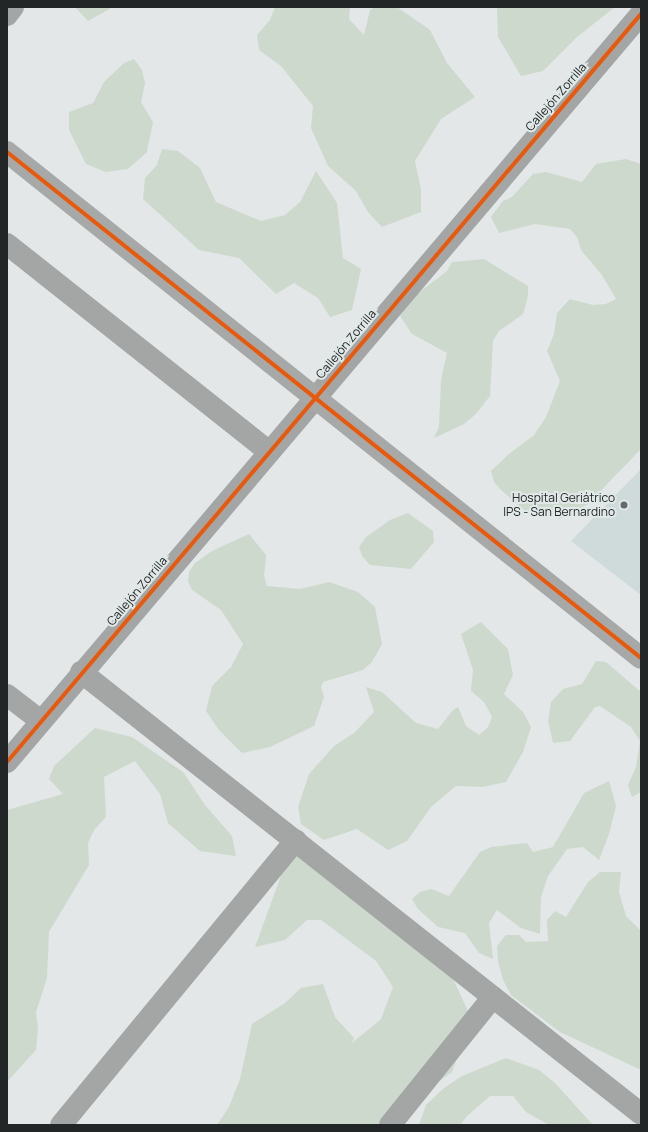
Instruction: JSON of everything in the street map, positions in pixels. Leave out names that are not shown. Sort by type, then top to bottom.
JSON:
[{"type":"main road","points":[[7,152],[315,396],[641,658]]},
{"type":"street","points":[[7,15],[14,7]]},
{"type":"street","name":"Callejón Zorrilla","points":[[7,762],[81,672],[641,14]]},
{"type":"street","points":[[7,244],[268,452]]},
{"type":"street","points":[[81,672],[296,840],[641,1114]]},
{"type":"street","points":[[7,695],[40,721]]},
{"type":"street","points":[[61,1125],[296,840]]},
{"type":"street","points":[[390,1125],[493,996]]},
{"type":"shaded area","points":[[75,7],[113,7],[88,21]]},
{"type":"shaded area","points":[[275,7],[350,7],[349,19],[364,35],[370,10],[376,7],[397,7],[430,30],[447,63],[475,97],[441,119],[415,161],[421,190],[421,212],[382,227],[368,212],[356,191],[328,166],[311,128],[313,106],[281,66],[259,50],[257,35],[270,20]]},
{"type":"shaded area","points":[[497,7],[615,7],[577,37],[543,71],[521,76],[498,37]]},
{"type":"shaded area","points":[[134,59],[142,70],[145,83],[141,102],[153,122],[147,152],[128,169],[106,172],[86,164],[69,130],[69,112],[93,103],[104,82],[124,63]]},
{"type":"shaded area","points":[[162,149],[178,151],[200,168],[216,202],[261,221],[285,215],[300,202],[316,171],[337,203],[343,258],[361,269],[352,310],[330,317],[318,298],[294,283],[276,294],[239,258],[199,250],[143,199],[145,178],[157,165]]},
{"type":"shaded area","points":[[626,159],[641,164],[641,449],[588,504],[559,519],[542,511],[532,517],[501,490],[494,482],[491,471],[509,454],[534,435],[546,417],[560,381],[547,351],[554,334],[557,313],[570,299],[593,305],[606,304],[616,299],[602,275],[581,250],[577,237],[570,229],[535,224],[499,233],[491,217],[503,201],[512,197],[533,174],[546,172],[582,182],[596,164]]},
{"type":"shaded area","points":[[484,259],[528,286],[528,296],[523,314],[499,331],[493,341],[490,396],[476,414],[464,424],[434,438],[439,427],[441,380],[447,353],[412,334],[400,316],[413,297],[447,271],[452,262]]},
{"type":"shaded area","name":"Hospital Geriátrico IPS - San Bernardino","points":[[641,469],[641,595],[571,541]]},
{"type":"shaded area","points":[[408,513],[433,531],[434,542],[411,569],[370,565],[362,556],[359,547],[366,537],[390,520]]},
{"type":"shaded area","points":[[249,534],[266,555],[264,576],[267,586],[300,589],[329,582],[358,592],[375,607],[382,644],[372,662],[363,670],[323,682],[321,687],[324,697],[314,726],[270,747],[242,753],[219,730],[206,711],[212,686],[231,667],[243,644],[221,610],[192,590],[188,581],[189,572],[195,563],[212,551]]},
{"type":"shaded area","points":[[481,622],[508,649],[513,675],[504,694],[523,712],[531,727],[523,752],[506,782],[482,787],[456,786],[431,807],[407,841],[388,850],[357,829],[324,840],[301,824],[298,807],[309,774],[334,746],[354,733],[374,712],[366,687],[382,692],[416,723],[438,729],[453,710],[458,707],[466,726],[479,735],[488,727],[492,717],[484,702],[471,691],[473,670],[461,634]]},
{"type":"shaded area","points":[[596,661],[606,662],[641,692],[641,792],[632,797],[628,785],[636,767],[640,741],[631,727],[600,706],[595,707],[570,741],[553,743],[548,721],[551,702],[563,689],[582,684]]},
{"type":"shaded area","points":[[95,728],[132,737],[183,772],[205,805],[232,836],[236,856],[200,851],[168,823],[160,794],[135,761],[104,777],[106,817],[94,830],[88,843],[89,865],[49,932],[47,978],[36,1012],[38,1028],[36,1050],[7,1082],[7,810],[63,794],[49,779],[54,766]]},
{"type":"shaded area","points":[[609,781],[616,806],[609,834],[599,860],[583,847],[567,849],[548,876],[541,897],[540,934],[521,928],[497,910],[489,923],[493,959],[479,953],[465,933],[438,927],[418,909],[412,899],[420,892],[431,889],[449,896],[480,852],[491,847],[527,843],[533,852],[553,847],[584,793]]},
{"type":"shaded area","points":[[295,853],[423,931],[455,983],[468,1011],[466,1034],[452,1072],[434,1085],[394,1125],[217,1125],[229,1107],[240,1079],[252,1024],[285,1003],[301,988],[323,984],[335,1017],[354,1038],[352,1043],[381,1019],[393,987],[376,961],[321,920],[307,920],[285,940],[255,947],[283,870]]},
{"type":"shaded area","points":[[600,872],[621,872],[619,892],[626,916],[641,931],[641,1070],[560,1032],[511,995],[503,980],[498,961],[497,946],[506,935],[519,935],[526,942],[548,941],[547,920],[555,911],[566,917],[588,882]]},
{"type":"shaded area","points":[[506,1058],[539,1070],[555,1083],[593,1125],[549,1125],[526,1112],[513,1096],[490,1096],[467,1116],[460,1125],[419,1125],[426,1105],[444,1088],[462,1076]]},
{"type":"cycle path","points":[[7,762],[641,14]]},
{"type":"cycle path","points":[[7,152],[641,658]]},
{"type":"place","name":"Hospital Geriátrico IPS - San Bernardino","points":[[624,505]]}]
